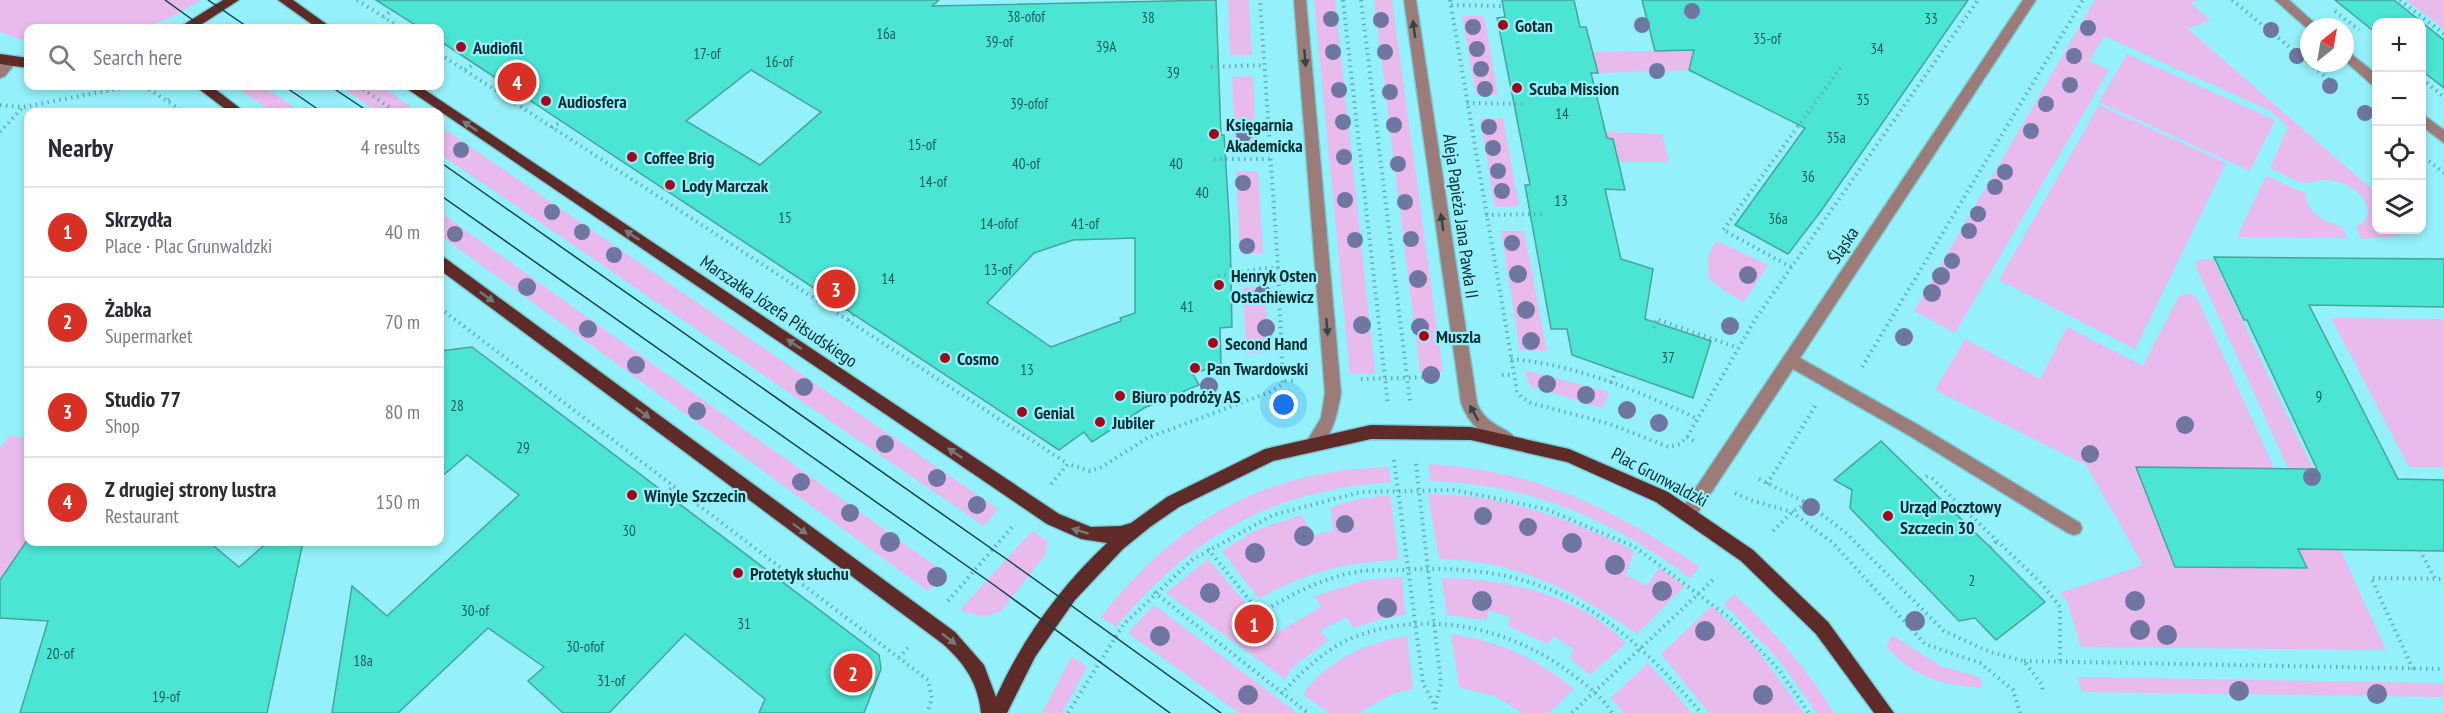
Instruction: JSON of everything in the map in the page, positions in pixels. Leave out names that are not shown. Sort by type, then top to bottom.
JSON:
[{"type":"main road","points":[[194,24],[233,0]]},
{"type":"main road","points":[[284,0],[320,24]]},
{"type":"main road","points":[[5,60],[24,62]]},
{"type":"main road","points":[[208,90],[232,108]]},
{"type":"main road","name":"Marszałka Józefa Piłsudskiego","points":[[416,90],[443,108]]},
{"type":"main road","name":"Marszałka Józefa Piłsudskiego","points":[[444,109],[1053,519],[1078,532],[1092,535],[1117,535],[1137,528]]},
{"type":"main road","points":[[444,265],[949,638],[970,658],[976,668],[987,691],[990,713]]},
{"type":"main road","name":"Plac Grunwaldzki","points":[[1314,443],[1391,432],[1433,432],[1522,443],[1563,454],[1641,485],[1689,512],[1747,553],[1804,606],[1845,652],[1885,713]]},
{"type":"main road","points":[[998,713],[1032,646],[1064,600],[1101,559],[1137,528],[1185,495],[1231,471],[1280,452],[1314,443]]},
{"type":"street","points":[[1300,0],[1333,393],[1328,420],[1314,443]]},
{"type":"street","name":"Aleja Papieża Jana Pawła II","points":[[1410,0],[1469,403],[1482,426],[1501,437],[1522,443]]},
{"type":"street","name":"Śląska","points":[[1689,512],[2030,0]]},
{"type":"street","points":[[2281,0],[2302,18]]},
{"type":"street","points":[[0,73],[5,60]]},
{"type":"street","points":[[2354,62],[2372,78]]},
{"type":"street","points":[[2426,123],[2444,138]]},
{"type":"street","points":[[1790,360],[1915,431],[2074,528]]},
{"type":"path","points":[[357,0],[394,24]]},
{"type":"path","points":[[1260,0],[1285,381],[1294,381]]},
{"type":"path","points":[[1343,0],[1388,404]]},
{"type":"path","points":[[1361,0],[1410,402]]},
{"type":"path","points":[[1503,6],[1450,2],[1517,391],[1521,398],[1532,403],[1610,424],[1669,447],[1680,444],[1687,437],[1756,318],[1978,0]]},
{"type":"path","points":[[1767,484],[1819,400],[1846,393],[2083,0]]},
{"type":"path","points":[[2232,0],[2300,56]]},
{"type":"path","points":[[2400,0],[2406,7],[2444,34]]},
{"type":"path","points":[[2330,7],[2367,36]]},
{"type":"path","points":[[383,17],[392,10]]},
{"type":"path","points":[[444,57],[1068,464]]},
{"type":"path","points":[[465,70],[474,64]]},
{"type":"path","points":[[1791,267],[1723,230],[1843,64]]},
{"type":"path","points":[[1211,67],[1264,65]]},
{"type":"path","points":[[1830,83],[1837,86]]},
{"type":"path","points":[[2426,83],[2444,97]]},
{"type":"path","points":[[0,105],[23,107],[112,90]]},
{"type":"path","points":[[151,90],[179,108]]},
{"type":"path","points":[[364,90],[391,108]]},
{"type":"path","points":[[168,100],[174,97]]},
{"type":"path","points":[[1467,103],[1522,104]]},
{"type":"path","points":[[0,132],[23,107]]},
{"type":"path","points":[[1803,119],[1810,122]]},
{"type":"path","points":[[552,128],[561,121]]},
{"type":"path","points":[[1214,159],[1270,159]]},
{"type":"path","points":[[2426,159],[2444,173]]},
{"type":"path","points":[[1774,160],[1780,163]]},
{"type":"path","points":[[1745,199],[1751,202]]},
{"type":"path","points":[[1486,215],[1545,214]]},
{"type":"path","points":[[1218,276],[1278,268]]},
{"type":"path","points":[[444,311],[928,680],[932,698],[927,713]]},
{"type":"path","points":[[848,320],[855,314]]},
{"type":"path","points":[[1654,328],[1656,319],[1738,348]]},
{"type":"path","points":[[1511,359],[1546,363],[1611,382],[1698,418]]},
{"type":"path","points":[[1611,382],[1616,370]]},
{"type":"path","points":[[1502,375],[1514,375]]},
{"type":"path","points":[[1351,379],[1436,377]]},
{"type":"path","points":[[1687,437],[1697,443]]},
{"type":"path","points":[[1416,464],[1441,684],[1435,706]]},
{"type":"path","points":[[1395,466],[1423,683],[1435,706],[1436,713]]},
{"type":"path","points":[[1921,467],[2042,584],[2060,607],[2060,661]]},
{"type":"path","points":[[1921,480],[1929,475]]},
{"type":"path","points":[[1759,479],[1807,503],[1846,533],[1944,631],[1990,652],[2024,661],[2444,669]]},
{"type":"path","points":[[1710,481],[1750,500],[1792,512],[1833,543],[1925,644],[1980,663],[2013,690],[2020,713]]},
{"type":"path","points":[[666,494],[673,486]]},
{"type":"path","points":[[1068,713],[1092,668],[1110,641],[1154,592],[1208,549],[1268,518],[1299,506],[1331,497],[1418,487],[1491,494],[1564,514],[1634,545],[1700,591],[1737,624],[1771,660],[1809,713]]},
{"type":"path","points":[[1773,531],[1792,512],[1807,503]]},
{"type":"path","points":[[1990,547],[1997,541]]},
{"type":"path","points":[[1208,549],[1260,613],[1280,601],[1326,581],[1356,572],[1426,567],[1489,570],[1531,581],[1589,608],[1642,647],[1671,675],[1701,713]]},
{"type":"path","points":[[2420,550],[2435,579]]},
{"type":"path","points":[[777,579],[784,571]]},
{"type":"path","points":[[2413,669],[2371,578],[2444,579]]},
{"type":"path","points":[[1572,713],[1715,579]]},
{"type":"path","points":[[1154,592],[1308,713]]},
{"type":"path","points":[[1281,694],[1303,669],[1357,636],[1415,624],[1464,626],[1492,632],[1527,645],[1570,670],[1595,692],[1612,713]]},
{"type":"path","points":[[2024,661],[2042,685],[2043,692]]},
{"type":"shaded area","points":[[0,0],[201,0],[174,16],[154,24],[24,24],[24,41],[0,32]]},
{"type":"shaded area","points":[[1228,0],[1249,0],[1252,55],[1230,55]]},
{"type":"shaded area","points":[[1314,0],[1335,0],[1375,373],[1350,374]]},
{"type":"shaded area","points":[[1374,0],[1392,0],[1443,372],[1420,372]]},
{"type":"shaded area","points":[[2095,0],[2197,0],[2191,3],[2210,20],[2188,29],[2372,190],[2372,234],[2401,234],[2361,239],[2356,226],[2366,220],[2368,212],[2367,205],[2358,192],[2336,181],[2301,182],[2270,168],[2288,127],[2271,111],[2104,36],[2089,61],[2109,70],[1955,333],[1914,311]]},
{"type":"shaded area","points":[[2406,0],[2444,0],[2444,29]]},
{"type":"shaded area","points":[[1462,16],[1484,16],[1498,95],[1476,95]]},
{"type":"shaded area","points":[[1694,50],[1689,70],[1598,73],[1592,52]]},
{"type":"shaded area","points":[[2127,54],[2275,120],[2250,171],[2099,102]]},
{"type":"shaded area","points":[[1253,76],[1256,148],[1235,149],[1232,77]]},
{"type":"shaded area","points":[[241,90],[269,90],[295,108],[266,108]]},
{"type":"shaded area","points":[[345,90],[386,90],[413,108],[373,108]]},
{"type":"shaded area","points":[[2099,105],[2226,163],[2135,349],[1999,280]]},
{"type":"shaded area","points":[[1503,118],[1519,206],[1495,207],[1480,119]]},
{"type":"shaded area","points":[[444,129],[998,509],[984,526],[444,157]]},
{"type":"shaded area","points":[[1605,132],[1662,134],[1669,162],[1619,162],[1614,139],[1607,138]]},
{"type":"shaded area","points":[[1236,171],[1258,171],[1263,253],[1240,253]]},
{"type":"shaded area","points":[[2266,176],[2305,193],[2306,200],[2313,211],[2323,219],[2342,227],[2348,238],[2237,237]]},
{"type":"shaded area","points":[[444,215],[944,572],[928,591],[444,238]]},
{"type":"shaded area","points":[[1501,231],[1524,231],[1547,351],[1520,350]]},
{"type":"shaded area","points":[[1716,241],[1768,265],[1744,302],[1709,279],[1708,256]]},
{"type":"shaded area","points":[[2199,259],[2213,259],[2321,486],[2296,485],[2196,267]]},
{"type":"shaded area","points":[[1243,287],[1265,287],[1269,352],[1246,353]]},
{"type":"shaded area","points":[[2186,293],[2195,296],[2199,302],[2274,468],[2136,467],[2175,567],[2307,569],[2298,549],[2340,549],[2386,650],[2081,647],[2067,601],[2060,593],[2143,565],[2086,465],[1935,390],[1965,339],[2040,379],[2067,327],[2143,366],[2179,296]]},
{"type":"shaded area","points":[[2331,318],[2444,319],[2444,467],[2409,467]]},
{"type":"shaded area","points":[[1524,370],[1609,392],[1603,408],[1530,386]]},
{"type":"shaded area","points":[[10,435],[24,438],[24,544],[0,580],[0,448]]},
{"type":"shaded area","points":[[1429,464],[1505,475],[1572,496],[1635,527],[1700,567],[1690,578],[1661,557],[1600,522],[1535,497],[1466,483],[1430,481]]},
{"type":"shaded area","points":[[1388,467],[1391,482],[1308,495],[1271,507],[1237,523],[1205,543],[1174,567],[1116,627],[1101,617],[1127,586],[1182,535],[1212,515],[1244,498],[1316,475]]},
{"type":"shaded area","points":[[1428,494],[1482,498],[1509,503],[1560,518],[1634,551],[1626,575],[1647,586],[1659,568],[1685,586],[1637,634],[1591,605],[1544,581],[1493,565],[1467,560],[1439,559]]},
{"type":"shaded area","points":[[1390,495],[1399,560],[1344,566],[1309,575],[1259,599],[1222,551],[1254,531],[1301,515],[1314,535],[1333,531],[1331,507],[1359,499]]},
{"type":"shaded area","points":[[1032,531],[1048,541],[1045,555],[1001,611],[984,617],[960,610]]},
{"type":"shaded area","points":[[1208,559],[1273,635],[1321,607],[1315,596],[1366,580],[1402,577],[1405,615],[1384,618],[1353,628],[1347,617],[1320,630],[1328,640],[1293,667],[1285,679],[1166,593]]},
{"type":"shaded area","points":[[1442,578],[1491,582],[1541,593],[1587,613],[1626,643],[1590,675],[1570,658],[1574,649],[1553,636],[1548,644],[1508,626],[1510,617],[1488,611],[1487,620],[1447,615]]},
{"type":"shaded area","points":[[1734,594],[1788,650],[1834,713],[1817,713],[1779,660],[1724,604]]},
{"type":"shaded area","points":[[1154,605],[1297,713],[1239,713],[1128,633]]},
{"type":"shaded area","points":[[1712,606],[1754,646],[1804,713],[1709,713],[1661,654]]},
{"type":"shaded area","points":[[1451,634],[1485,641],[1517,653],[1532,660],[1574,689],[1549,713],[1522,713],[1497,697],[1459,687]]},
{"type":"shaded area","points":[[1892,635],[1940,666],[1980,677],[1983,688],[1942,682],[1919,673],[1897,658],[1886,647]]},
{"type":"shaded area","points":[[1407,636],[1413,689],[1394,693],[1359,713],[1329,713],[1303,694],[1323,672],[1349,655],[1378,643]]},
{"type":"shaded area","points":[[1072,656],[1087,667],[1062,713],[1042,713]]},
{"type":"shaded area","points":[[1648,663],[1692,713],[1624,713],[1611,698]]},
{"type":"shaded area","points":[[2077,677],[2444,683],[2444,697],[2082,692]]},
{"type":"building","points":[[376,0],[939,0],[932,6],[1216,0],[1221,135],[1224,135],[1230,232],[1232,327],[1220,328],[1221,364],[1193,374],[1199,385],[1144,408],[1092,442],[1084,432],[1059,450],[444,44],[444,24],[414,24]],"holes":[[[751,70],[821,112],[760,165],[686,121]],[[1135,238],[1135,313],[1120,318],[1121,321],[1051,347],[987,303],[1034,253],[1073,240]]]},
{"type":"building","points":[[1502,0],[1574,0],[1580,27],[1586,27],[1598,73],[1591,73],[1607,138],[1613,139],[1625,190],[1605,189],[1621,259],[1653,269],[1645,319],[1711,341],[1693,398],[1572,355],[1567,329],[1551,329],[1525,185],[1530,185],[1497,18],[1505,17]]},
{"type":"building","points":[[1642,0],[1968,0],[1821,211],[1788,254],[1735,225],[1805,128],[1689,70],[1694,50],[1655,51]]},
{"type":"building","points":[[2335,0],[2394,0],[2416,18],[2372,18],[2372,30]]},
{"type":"building","points":[[2426,26],[2444,40],[2444,88],[2426,74]]},
{"type":"building","points":[[2214,257],[2444,259],[2444,307],[2309,305],[2398,479],[2444,480],[2444,551],[2298,549],[2307,568],[2175,567],[2136,467],[2317,469],[2247,320],[2244,320]]},
{"type":"building","points":[[472,347],[879,655],[881,669],[864,713],[759,713],[765,699],[685,634],[609,713],[563,713],[528,681],[544,667],[488,628],[398,713],[332,713],[352,586],[387,616],[519,495],[467,455],[444,475],[444,350]]},
{"type":"building","points":[[1881,441],[2045,602],[1996,640],[1975,618],[1959,621],[1850,508],[1852,490],[1834,480]]},
{"type":"building","points":[[24,545],[214,546],[239,567],[263,546],[302,546],[267,713],[20,713],[48,621],[0,618],[0,580]]},
{"type":"tram line","points":[[165,0],[198,24]]},
{"type":"tram line","points":[[208,0],[243,24]]},
{"type":"tram line","points":[[290,90],[316,108]]},
{"type":"tram line","points":[[336,90],[363,108]]},
{"type":"tram line","points":[[444,165],[1012,563],[1221,713]]},
{"type":"tram line","points":[[444,198],[994,585],[1170,713]]},
{"type":"place","name":"Gotan","points":[[1503,25]]},
{"type":"place","name":"Audiofil","points":[[461,47]]},
{"type":"place","name":"Z drugiej strony lustra","points":[[517,82]]},
{"type":"place","name":"Scuba Mission","points":[[1517,88]]},
{"type":"place","name":"Audiosfera","points":[[546,101]]},
{"type":"place","name":"Księgarnia Akademicka","points":[[1214,134]]},
{"type":"place","name":"Coffee Brig","points":[[632,157]]},
{"type":"place","name":"Lody Marczak","points":[[670,185]]},
{"type":"place","name":"Henryk Osten Ostachiewicz","points":[[1219,285]]},
{"type":"place","name":"Studio 77","points":[[836,289]]},
{"type":"place","name":"Muszla","points":[[1424,336]]},
{"type":"place","name":"Second Hand","points":[[1213,343]]},
{"type":"place","name":"Cosmo","points":[[945,358]]},
{"type":"place","name":"Pan Twardowski","points":[[1195,368]]},
{"type":"place","name":"Biuro podróży AS","points":[[1120,396]]},
{"type":"place","name":"Genial","points":[[1022,412]]},
{"type":"place","name":"Jubiler","points":[[1100,422]]},
{"type":"place","name":"Winyle Szczecin","points":[[632,495]]},
{"type":"place","name":"Urząd Pocztowy Szczecin 30","points":[[1888,516]]},
{"type":"place","name":"Protetyk słuchu","points":[[738,573]]},
{"type":"place","name":"Skrzydła","points":[[1254,624]]},
{"type":"place","name":"Żabka","points":[[853,673]]}]
